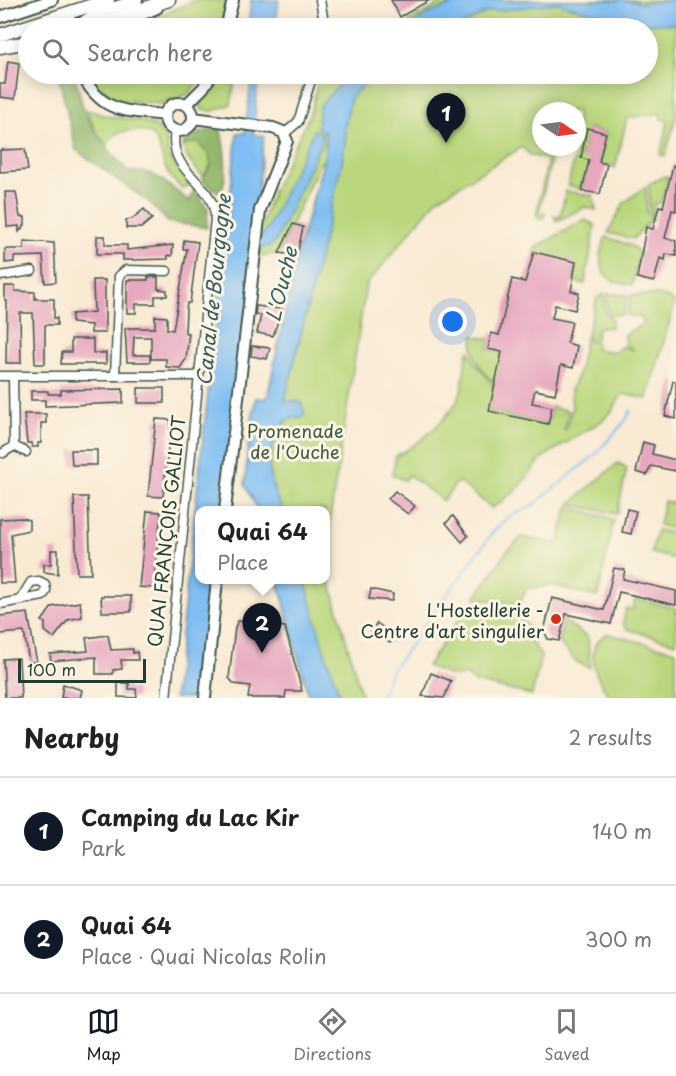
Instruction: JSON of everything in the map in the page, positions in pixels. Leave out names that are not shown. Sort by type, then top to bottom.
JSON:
[{"type":"main road","points":[[54,18],[108,0]]},
{"type":"main road","points":[[116,18],[170,0]]},
{"type":"main road","points":[[0,34],[18,29]]},
{"type":"main road","points":[[0,47],[18,44]]},
{"type":"street","points":[[88,18],[137,0]]},
{"type":"street","points":[[132,18],[170,0]]},
{"type":"street","points":[[228,18],[233,0]]},
{"type":"street","points":[[320,0],[323,18]]},
{"type":"street","points":[[0,17],[45,1]]},
{"type":"street","points":[[87,84],[91,92],[109,106],[121,110],[165,115]]},
{"type":"street","points":[[186,105],[206,84]]},
{"type":"street","points":[[284,134],[298,122],[311,84]]},
{"type":"street","points":[[172,104],[186,105],[192,112],[193,118],[187,128],[175,130],[167,124],[165,115],[172,104]]},
{"type":"street","points":[[193,118],[266,127],[284,134]]},
{"type":"street","name":"QUAI FRANÇOIS GALLIOT","points":[[166,698],[215,211],[208,194],[178,161],[174,151],[175,130]]},
{"type":"street","points":[[225,506],[257,235],[264,195],[287,144],[284,134]]},
{"type":"street","points":[[110,270],[120,273],[126,270],[167,271]]},
{"type":"street","points":[[0,276],[32,271]]},
{"type":"street","points":[[115,376],[120,273]]},
{"type":"street","points":[[0,376],[198,376]]},
{"type":"street","points":[[14,377],[14,446]]},
{"type":"street","points":[[14,446],[26,452]]},
{"type":"street","points":[[3,453],[14,446]]},
{"type":"street","points":[[205,698],[216,584]]},
{"type":"street","points":[[0,604],[20,600]]},
{"type":"green space","points":[[196,0],[227,0],[223,18],[154,18]]},
{"type":"green space","name":"Promenade de l'Ouche","points":[[446,0],[676,0],[676,117],[665,156],[660,155],[668,121],[661,119],[660,113],[627,118],[615,168],[599,162],[606,133],[588,128],[586,136],[586,102],[532,102],[532,156],[522,147],[437,199],[366,285],[330,519],[330,506],[256,506],[245,485],[249,435],[256,398],[267,399],[296,259],[324,159],[319,165],[278,253],[262,256],[259,243],[261,226],[276,185],[310,113],[318,84],[658,84],[658,18],[416,18]]},
{"type":"green space","points":[[60,84],[77,84],[84,109],[92,126],[126,169],[130,172],[148,173],[155,176],[190,201],[194,189],[208,209],[207,228],[168,222],[150,203],[76,150]]},
{"type":"green space","points":[[196,84],[188,94],[160,104],[118,99],[96,85]]},
{"type":"green space","points":[[213,84],[234,84],[231,104],[213,111],[202,110],[200,103]]},
{"type":"green space","points":[[87,110],[106,116],[143,121],[157,127],[166,137],[168,156],[190,185],[183,189],[171,178],[165,168],[158,144],[149,133],[121,132],[110,140],[107,146],[96,132]]},
{"type":"green space","points":[[214,129],[221,130],[225,154],[225,179],[220,193],[203,182],[203,177],[211,165],[209,155],[197,142],[183,146],[185,137]]},
{"type":"green space","points":[[197,142],[210,155],[211,165],[203,177],[188,159],[183,146]]},
{"type":"green space","points":[[534,156],[552,156],[539,212],[545,213],[544,218],[540,218],[536,215],[548,160]]},
{"type":"green space","points":[[575,156],[591,160],[582,189],[568,186]]},
{"type":"green space","points":[[665,176],[668,177],[661,203],[655,203],[653,215],[650,212],[649,184]]},
{"type":"green space","points":[[646,186],[647,213],[653,218],[633,239],[608,233],[624,203]]},
{"type":"green space","points":[[566,191],[593,196],[596,210],[585,207],[557,221],[554,216],[560,217]]},
{"type":"green space","points":[[584,220],[595,225],[585,284],[573,282],[575,271],[534,252],[536,247]]},
{"type":"green space","points":[[606,237],[632,246],[640,253],[632,285],[615,282],[604,274],[600,255]]},
{"type":"green space","points":[[604,294],[605,312],[612,318],[611,327],[597,328],[596,339],[586,338],[597,298]]},
{"type":"green space","points":[[607,294],[628,295],[623,315],[614,315],[608,311]]},
{"type":"green space","points":[[631,295],[661,296],[675,303],[647,399],[622,394],[612,411],[602,421],[543,457],[516,491],[492,508],[458,481],[443,501],[409,475],[405,480],[392,475],[396,456],[414,445],[434,428],[457,400],[469,350],[475,363],[496,388],[489,411],[548,424],[552,407],[569,411],[564,429],[566,430],[572,410],[571,390],[578,374],[585,340],[596,342],[596,349],[615,352],[622,346],[634,350],[625,344],[625,335],[644,323],[642,318],[627,315]]},
{"type":"green space","points":[[474,336],[490,339],[488,349],[502,352],[496,383],[478,363],[473,350]]},
{"type":"green space","points":[[618,463],[627,468],[617,514],[570,504]]},
{"type":"green space","points":[[664,501],[676,504],[674,529],[659,525]]},
{"type":"green space","points":[[568,507],[614,519],[598,597],[551,585],[526,589],[520,604],[475,598],[507,551],[522,537],[558,544]]},
{"type":"green space","points":[[657,530],[673,533],[671,540],[676,542],[676,559],[651,553]]},
{"type":"green space","points":[[330,581],[362,698],[309,698],[279,584],[330,584]]},
{"type":"green space","points":[[635,599],[676,608],[676,643],[627,629],[623,623],[626,608],[633,610]]},
{"type":"green space","points":[[470,603],[521,613],[523,621],[530,629],[529,638],[541,656],[532,695],[475,682],[465,675],[451,676],[427,666]]},
{"type":"green space","points":[[564,620],[588,638],[590,668],[575,661],[559,642]]},
{"type":"green space","points":[[608,634],[676,651],[676,698],[612,698],[597,674],[593,655],[600,639]]},
{"type":"water","points":[[251,0],[279,0],[276,18],[249,18]]},
{"type":"water","points":[[464,0],[626,0],[642,3],[676,0],[676,24],[658,24],[658,18],[613,18],[557,3],[487,12],[476,18],[423,18]]},
{"type":"water","name":"Canal de Bourgogne","points":[[251,84],[258,84],[253,134],[264,136],[253,235],[260,237],[267,229],[314,130],[322,134],[322,141],[276,241],[269,247],[259,248],[222,506],[195,506],[237,133],[245,133]]},
{"type":"water","points":[[340,84],[365,84],[351,97],[344,131],[346,136],[342,163],[285,401],[301,402],[305,416],[287,420],[279,431],[271,453],[270,475],[281,506],[256,506],[245,485],[249,435],[256,398],[267,399],[296,259],[325,157],[325,132],[317,128],[320,105]]},
{"type":"water","name":"Canal de Bourgogne","points":[[195,510],[195,584],[213,584],[200,698],[174,698]]},
{"type":"water","points":[[279,584],[306,584],[323,646],[341,698],[309,698]]},
{"type":"building","points":[[391,0],[430,0],[400,17]]},
{"type":"building","points":[[8,61],[18,63],[15,99],[0,97],[0,84],[5,84]]},
{"type":"building","points":[[587,128],[606,133],[599,162],[607,164],[600,194],[582,191],[589,160],[581,158],[586,156]]},
{"type":"building","points":[[25,149],[28,170],[0,172],[0,150]]},
{"type":"building","points":[[673,165],[676,165],[676,211],[672,210],[665,238],[676,241],[676,256],[666,254],[665,260],[660,258],[654,282],[637,278],[646,227],[653,229],[659,206],[663,207]]},
{"type":"building","points":[[5,192],[16,192],[20,217],[25,217],[25,225],[19,232],[19,226],[7,227]]},
{"type":"building","points":[[144,209],[152,219],[141,228],[126,228],[126,220],[132,219]]},
{"type":"building","points":[[293,224],[303,227],[297,255],[279,253]]},
{"type":"building","points":[[97,236],[105,236],[105,245],[127,245],[127,250],[173,245],[172,256],[168,255],[168,259],[123,260],[123,254],[97,254]]},
{"type":"building","points":[[184,240],[198,242],[190,303],[187,303],[186,310],[185,333],[189,333],[186,359],[180,368],[166,367],[166,359],[151,359],[151,337],[134,337],[133,355],[150,355],[150,362],[127,362],[125,328],[155,328],[155,316],[167,317],[167,329],[173,330],[187,249],[183,249]]},
{"type":"building","points":[[24,241],[54,243],[56,282],[45,283],[43,256],[14,257],[14,262],[5,263],[5,249],[24,249]]},
{"type":"building","points":[[534,252],[576,262],[571,291],[579,293],[575,310],[555,305],[552,318],[572,322],[567,343],[577,346],[573,368],[561,365],[555,394],[535,390],[532,403],[552,407],[548,424],[489,411],[502,352],[488,349],[491,333],[499,335],[512,279],[525,282]]},
{"type":"building","points":[[148,277],[158,277],[158,289],[167,290],[167,296],[155,296],[155,304],[136,304],[136,313],[127,313],[127,280],[148,280]]},
{"type":"building","points":[[93,280],[105,280],[105,333],[91,333],[91,325],[72,323],[72,314],[94,312]]},
{"type":"building","points":[[5,286],[15,286],[15,291],[35,292],[35,299],[54,299],[54,318],[57,318],[57,325],[45,325],[45,364],[35,364],[33,313],[20,313],[21,363],[6,363],[7,301],[5,301]]},
{"type":"building","points":[[256,306],[282,309],[273,336],[257,333],[261,315],[255,314]]},
{"type":"building","points":[[71,339],[93,339],[93,353],[106,353],[106,364],[61,364],[62,352],[71,352]]},
{"type":"building","points":[[252,346],[270,348],[267,359],[251,356]]},
{"type":"building","points":[[673,381],[676,381],[676,419],[665,416]]},
{"type":"building","points":[[138,388],[164,388],[164,403],[138,403]]},
{"type":"building","points":[[123,389],[123,403],[45,406],[45,400],[31,400],[31,391],[61,394],[61,390]]},
{"type":"building","points":[[24,414],[46,414],[46,423],[41,423],[41,443],[38,443],[38,447],[32,447],[31,443],[27,443]]},
{"type":"building","points":[[156,419],[171,420],[163,497],[148,496]]},
{"type":"building","points":[[643,442],[654,445],[652,454],[676,460],[676,471],[651,466],[647,475],[636,472]]},
{"type":"building","points":[[71,450],[97,450],[97,465],[72,465]]},
{"type":"building","points":[[395,491],[415,506],[408,514],[388,499]]},
{"type":"building","points":[[74,497],[88,497],[91,574],[77,574]]},
{"type":"building","points":[[627,509],[636,511],[631,534],[622,532]]},
{"type":"building","points":[[147,511],[161,512],[153,588],[139,587]]},
{"type":"building","points":[[453,516],[468,536],[462,542],[446,523]]},
{"type":"building","points":[[0,519],[29,520],[29,530],[11,534],[15,583],[0,583]]},
{"type":"building","points":[[51,550],[58,550],[58,574],[44,572],[44,564],[51,564]]},
{"type":"building","points":[[614,568],[625,570],[623,579],[676,591],[676,605],[619,592],[611,624],[566,614],[559,641],[548,639],[544,631],[552,598],[604,610]]},
{"type":"building","points":[[371,589],[393,594],[392,601],[369,599]]},
{"type":"building","points":[[101,596],[131,596],[131,612],[102,612]]},
{"type":"building","points":[[80,602],[82,617],[68,620],[54,638],[45,631],[45,623],[42,621],[52,607]]},
{"type":"building","points":[[28,613],[37,662],[29,662],[24,632],[0,634],[0,616]]},
{"type":"building","points":[[238,621],[285,627],[302,691],[286,691],[285,698],[248,698],[250,686],[234,684],[229,678],[235,627]]},
{"type":"building","points":[[377,623],[395,636],[390,643],[371,631]]},
{"type":"building","points":[[108,635],[111,650],[133,649],[133,653],[137,652],[138,660],[121,660],[122,669],[113,670],[113,674],[96,674],[96,657],[51,661],[50,654],[88,651],[86,638]]},
{"type":"building","points":[[19,658],[21,698],[5,698],[3,659]]},
{"type":"building","points":[[431,673],[451,681],[444,698],[422,696]]},
{"type":"building","points":[[118,683],[129,683],[129,689],[136,689],[137,698],[118,697]]},
{"type":"building","points":[[63,684],[82,690],[80,698],[61,698]]},
{"type":"waterway","points":[[380,698],[392,670],[493,532],[506,519],[532,506],[596,454],[626,420],[631,410]]},
{"type":"place","name":"Camping du Lac Kir","points":[[446,143]]},
{"type":"place","name":"L'Hostellerie - Centre d'art singulier","points":[[556,619]]},
{"type":"place","name":"Quai 64","points":[[262,653]]},
{"type":"water label","name":"L'Ouche","points":[[281,284]]}]
